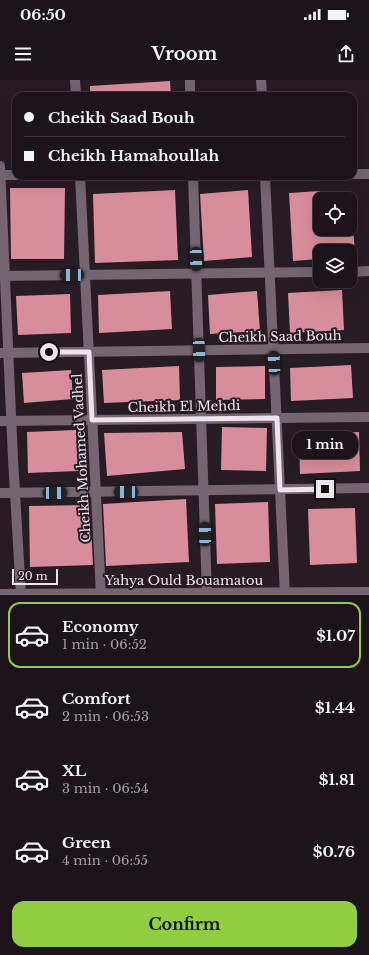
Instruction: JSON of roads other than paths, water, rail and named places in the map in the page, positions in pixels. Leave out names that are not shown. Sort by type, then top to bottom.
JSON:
[{"type":"street","points":[[75,80],[76,92]]},
{"type":"street","points":[[190,80],[190,92]]},
{"type":"street","points":[[261,80],[262,92]]},
{"type":"street","points":[[0,166],[4,353],[11,420],[21,595]]},
{"type":"street","points":[[357,174],[369,174]]},
{"type":"street","points":[[0,175],[12,175]]},
{"type":"street","name":"Cheikh Mohamed Vadhel","points":[[80,180],[101,594]]},
{"type":"street","points":[[193,180],[207,594]]},
{"type":"street","points":[[265,180],[285,594]]},
{"type":"street","points":[[357,272],[369,271]]},
{"type":"street","points":[[2,276],[313,272]]},
{"type":"street","name":"Cheikh Saad Bouh","points":[[4,353],[369,348]]},
{"type":"street","name":"Cheikh El Mehdi","points":[[0,421],[369,417]]},
{"type":"street","points":[[0,493],[369,488]]},
{"type":"street","name":"Yahya Ould Bouamatou","points":[[0,594],[285,594],[369,592]]}]
